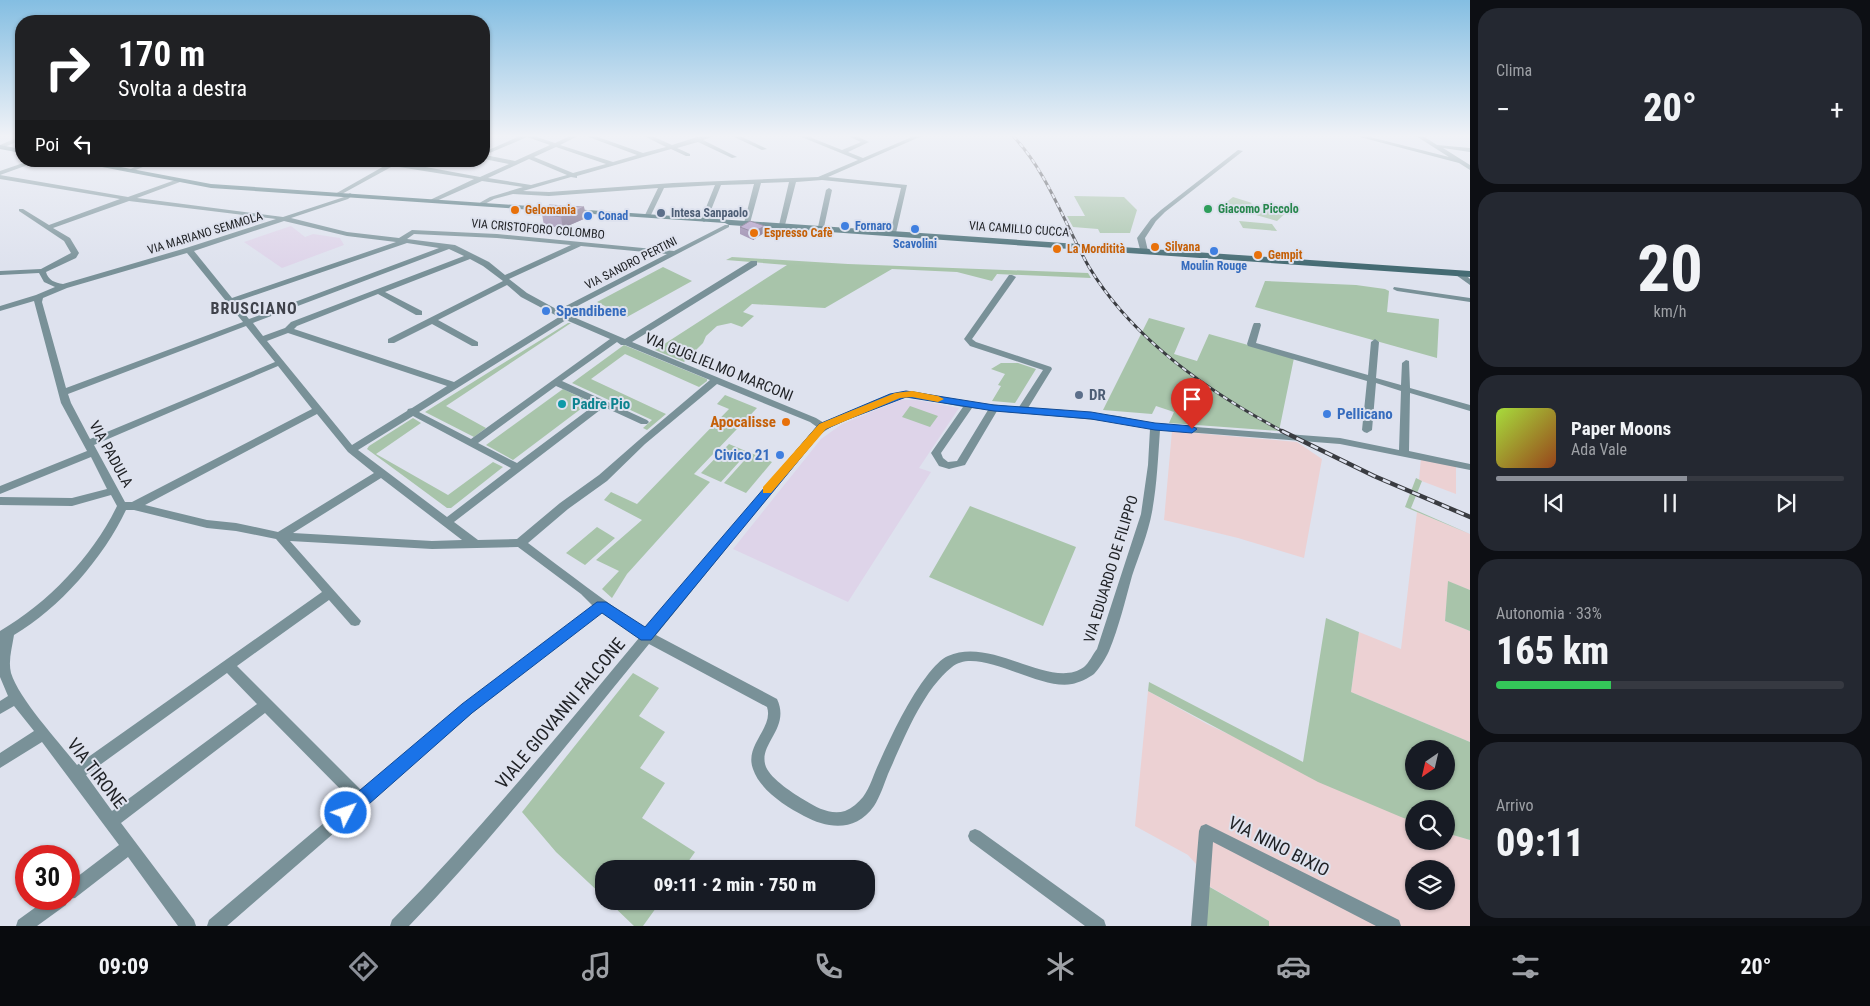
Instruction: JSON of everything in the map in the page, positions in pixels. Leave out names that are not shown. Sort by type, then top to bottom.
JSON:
[{"type":"street","name":"VIA GUGLIELMO MARCONI","points":[[13,179],[126,199],[284,219],[347,234],[448,246],[471,256],[524,294],[561,315],[619,341],[812,420],[822,427]]},
{"type":"street","name":"VIA CAMILLO CUCCA","points":[[169,179],[211,186],[648,215],[720,224],[747,223],[821,227],[1470,274]]},
{"type":"street","points":[[338,194],[365,179]]},
{"type":"street","points":[[434,200],[478,179]]},
{"type":"street","points":[[487,179],[534,188]]},
{"type":"street","points":[[483,203],[492,198],[563,179]]},
{"type":"street","points":[[516,193],[549,194],[805,179]]},
{"type":"street","points":[[835,179],[905,186],[893,233]]},
{"type":"street","points":[[1144,250],[1141,238],[1153,220],[1204,179]]},
{"type":"street","points":[[782,225],[793,180]]},
{"type":"street","points":[[50,227],[178,181]]},
{"type":"street","points":[[747,223],[758,182]]},
{"type":"street","points":[[718,185],[720,224]]},
{"type":"street","points":[[648,215],[662,186]]},
{"type":"street","points":[[821,227],[829,190]]},
{"type":"street","name":"VIA MARIANO SEMMOLA","points":[[64,286],[189,250],[284,219],[350,194]]},
{"type":"street","points":[[0,273],[42,271],[73,256],[75,253],[67,240],[50,227],[21,210]]},
{"type":"street","name":"VIA SANDRO PERTINI","points":[[352,450],[411,411],[456,386],[561,315],[676,252],[720,224]]},
{"type":"street","name":"VIA CRISTOFORO COLOMBO","points":[[232,300],[404,241],[412,232],[497,236],[676,252]]},
{"type":"street","points":[[391,341],[505,280],[581,244]]},
{"type":"street","points":[[64,392],[448,246]]},
{"type":"street","points":[[189,250],[264,339],[352,450],[474,543]]},
{"type":"street","points":[[264,339],[288,330],[294,324],[471,256]]},
{"type":"street","points":[[471,443],[556,382],[619,341],[754,263]]},
{"type":"street","points":[[42,271],[42,276],[50,282],[56,286],[64,286]]},
{"type":"street","points":[[1459,273],[1470,283]]},
{"type":"street","points":[[1012,277],[968,341],[1048,369],[1022,410]]},
{"type":"street","points":[[0,309],[39,298],[64,286]]},
{"type":"street","points":[[1397,289],[1468,300]]},
{"type":"street","points":[[379,292],[420,313]]},
{"type":"street","name":"VIA PADULA","points":[[4,636],[52,597],[91,557],[128,506],[113,491],[66,403],[38,302],[39,298]]},
{"type":"street","points":[[430,320],[475,344]]},
{"type":"street","points":[[1257,325],[1250,344],[1470,408]]},
{"type":"street","points":[[288,330],[456,386]]},
{"type":"street","points":[[1368,430],[1375,342]]},
{"type":"street","points":[[0,490],[281,362]]},
{"type":"street","points":[[1404,453],[1406,363]]},
{"type":"street","points":[[520,543],[564,506],[603,478],[642,442],[716,380]]},
{"type":"street","points":[[556,382],[644,422]]},
{"type":"street","points":[[822,427],[903,394],[994,408],[1118,419],[1155,427],[1320,439],[1404,453],[1470,467]]},
{"type":"street","points":[[447,522],[603,403]]},
{"type":"street","points":[[969,405],[936,453],[938,460],[945,465],[954,466],[961,463],[994,408]]},
{"type":"street","points":[[128,506],[319,410]]},
{"type":"street","points":[[411,411],[518,468]]},
{"type":"street","name":"VIALE GIOVANNI FALCONE","points":[[398,926],[534,774],[646,636],[822,427]]},
{"type":"street","name":"VIA EDUARDO DE FILIPPO","points":[[646,636],[772,703],[775,708],[774,721],[759,746],[757,755],[761,773],[768,782],[816,817],[828,819],[848,818],[857,813],[869,801],[921,697],[939,670],[958,657],[976,656],[988,658],[1062,680],[1077,677],[1097,661],[1103,651],[1146,514],[1153,465],[1155,427]]},
{"type":"street","points":[[278,536],[382,473]]},
{"type":"street","points":[[0,501],[72,502],[113,491]]},
{"type":"street","points":[[128,506],[207,524],[236,527],[278,536],[432,545],[520,543],[585,591],[602,606],[646,636]]},
{"type":"street","points":[[278,536],[355,622]]},
{"type":"street","points":[[76,774],[329,593]]},
{"type":"street","points":[[215,926],[467,708],[602,606]]},
{"type":"street","name":"VIA TIRONE","points":[[4,636],[2,676],[42,734],[76,774],[188,926]]},
{"type":"street","points":[[228,666],[361,800]]},
{"type":"street","points":[[0,708],[16,698]]},
{"type":"street","points":[[111,821],[265,705]]},
{"type":"street","points":[[0,761],[42,734]]},
{"type":"street","name":"VIA NINO BIXIO","points":[[1199,926],[1206,831],[1393,926]]},
{"type":"street","points":[[975,836],[1098,926]]},
{"type":"street","points":[[80,884],[129,846]]},
{"type":"street","points":[[24,926],[45,910]]},
{"type":"shaded area","points":[[291,226],[305,237],[313,234],[340,238],[344,245],[282,268],[244,242]]},
{"type":"shaded area","points":[[900,400],[917,400],[959,408],[919,468],[931,472],[848,602],[733,549],[821,439],[842,424]]},
{"type":"shaded area","points":[[1172,431],[1297,442],[1322,459],[1304,558],[1238,538],[1164,520]]},
{"type":"shaded area","points":[[1421,458],[1456,464],[1456,494],[1419,480]]},
{"type":"shaded area","points":[[1417,512],[1470,534],[1470,590],[1449,582],[1445,621],[1470,631],[1470,742],[1351,692],[1359,632],[1401,649]]},
{"type":"shaded area","points":[[1148,691],[1207,724],[1405,818],[1405,850],[1455,850],[1455,836],[1470,840],[1470,926],[1269,926],[1269,921],[1195,878],[1196,864],[1188,855],[1135,826]]},
{"type":"green space","points":[[1074,196],[1124,197],[1137,210],[1130,233],[1100,233],[1098,229],[1073,227],[1067,216],[1085,216]]},
{"type":"green space","points":[[1233,197],[1252,203],[1239,214],[1219,208]]},
{"type":"green space","points":[[1270,203],[1290,209],[1277,221],[1256,215]]},
{"type":"green space","points":[[1239,221],[1272,224],[1277,231],[1243,228]]},
{"type":"green space","points":[[732,257],[848,264],[1088,273],[1091,278],[997,274],[992,281],[957,272],[892,269],[825,308],[752,304],[743,312],[754,316],[742,327],[731,323],[717,326],[684,362],[655,350],[787,265],[726,260]]},
{"type":"green space","points":[[663,267],[692,281],[627,317],[597,302]]},
{"type":"green space","points":[[1265,281],[1356,285],[1385,289],[1389,291],[1387,312],[1439,319],[1437,358],[1255,307]]},
{"type":"green space","points":[[1149,318],[1185,328],[1174,354],[1197,361],[1209,334],[1294,358],[1279,431],[1169,423],[1174,412],[1156,406],[1152,414],[1103,410]]},
{"type":"green space","points":[[568,323],[571,323],[446,406],[486,428],[474,437],[425,412]]},
{"type":"green space","points":[[624,345],[707,379],[707,381],[699,387],[625,354],[591,379],[666,414],[647,430],[643,428],[652,420],[572,383]]},
{"type":"green space","points":[[1001,363],[1018,363],[1036,369],[1015,403],[992,401],[1001,386],[998,385],[1005,374],[991,369]]},
{"type":"green space","points":[[563,389],[590,402],[513,460],[486,445]]},
{"type":"green space","points":[[725,395],[757,408],[694,474],[710,482],[627,574],[612,598],[602,589],[619,571],[596,560],[642,520],[604,500],[611,492],[637,504],[729,409],[717,404]]},
{"type":"green space","points":[[910,406],[938,416],[930,427],[902,417]]},
{"type":"green space","points":[[413,418],[421,423],[376,454],[448,495],[493,462],[503,467],[451,508],[447,508],[367,449]]},
{"type":"green space","points":[[729,444],[748,452],[721,482],[701,473]]},
{"type":"green space","points":[[751,453],[772,462],[746,493],[724,483]]},
{"type":"green space","points":[[1416,478],[1422,481],[1411,508],[1470,534],[1405,507]]},
{"type":"green space","points":[[970,506],[1076,547],[1043,626],[929,577]]},
{"type":"green space","points":[[597,527],[615,538],[585,565],[566,553]]},
{"type":"green space","points":[[1448,581],[1470,590],[1470,631],[1445,621]]},
{"type":"green space","points":[[1326,618],[1359,632],[1351,692],[1470,742],[1470,840],[1455,836],[1455,800],[1405,800],[1405,819],[1401,817],[1318,782],[1148,691],[1149,682],[1303,762]]},
{"type":"green space","points":[[633,673],[659,688],[639,716],[665,732],[640,768],[665,783],[642,818],[695,852],[689,860],[595,860],[595,889],[556,852],[522,812]]},
{"type":"green space","points":[[1208,886],[1269,921],[1269,926],[1206,926]]},
{"type":"green space","points":[[617,910],[655,910],[643,926],[634,926]]},
{"type":"building","points":[[549,205],[584,207],[561,217],[542,214]]},
{"type":"building","points":[[750,221],[765,226],[753,232],[740,227]]},
{"type":"railway","points":[[1044,179],[1089,267],[1128,318],[1151,341],[1201,382],[1256,417],[1284,432]]},
{"type":"railway","points":[[1284,432],[1374,476],[1470,517]]},
{"type":"slow traffic","points":[[767,490],[822,427],[898,395],[912,394],[938,399]]},
{"type":"place","name":"Giacomo Piccolo","points":[[1208,209]]},
{"type":"place","name":"Gelomania","points":[[515,210]]},
{"type":"place","name":"Intesa Sanpaolo","points":[[661,213]]},
{"type":"place","name":"Conad","points":[[588,216]]},
{"type":"place","name":"Fornaro","points":[[845,226]]},
{"type":"place","name":"Scavolini","points":[[915,229]]},
{"type":"place","name":"Espresso Cafè","points":[[754,233]]},
{"type":"place","name":"Silvana","points":[[1155,247]]},
{"type":"place","name":"La Morditità","points":[[1057,249]]},
{"type":"place","name":"Moulin Rouge","points":[[1214,251]]},
{"type":"place","name":"Gempit","points":[[1258,255]]},
{"type":"place","name":"Spendibene","points":[[546,311]]},
{"type":"place","name":"DR","points":[[1079,395]]},
{"type":"place","name":"Padre Pio","points":[[562,404]]},
{"type":"place","name":"Pellicano","points":[[1327,414]]},
{"type":"place","name":"Apocalisse","points":[[786,422]]},
{"type":"place","name":"Civico 21","points":[[780,455]]},
{"type":"district","name":"BRUSCIANO","points":[[254,308]]},
{"type":"route","points":[[346,813],[467,708],[602,606],[646,636],[813,436],[822,427],[843,417],[894,396],[906,394],[969,405],[1091,416],[1118,419],[1155,427],[1192,429]]}]
